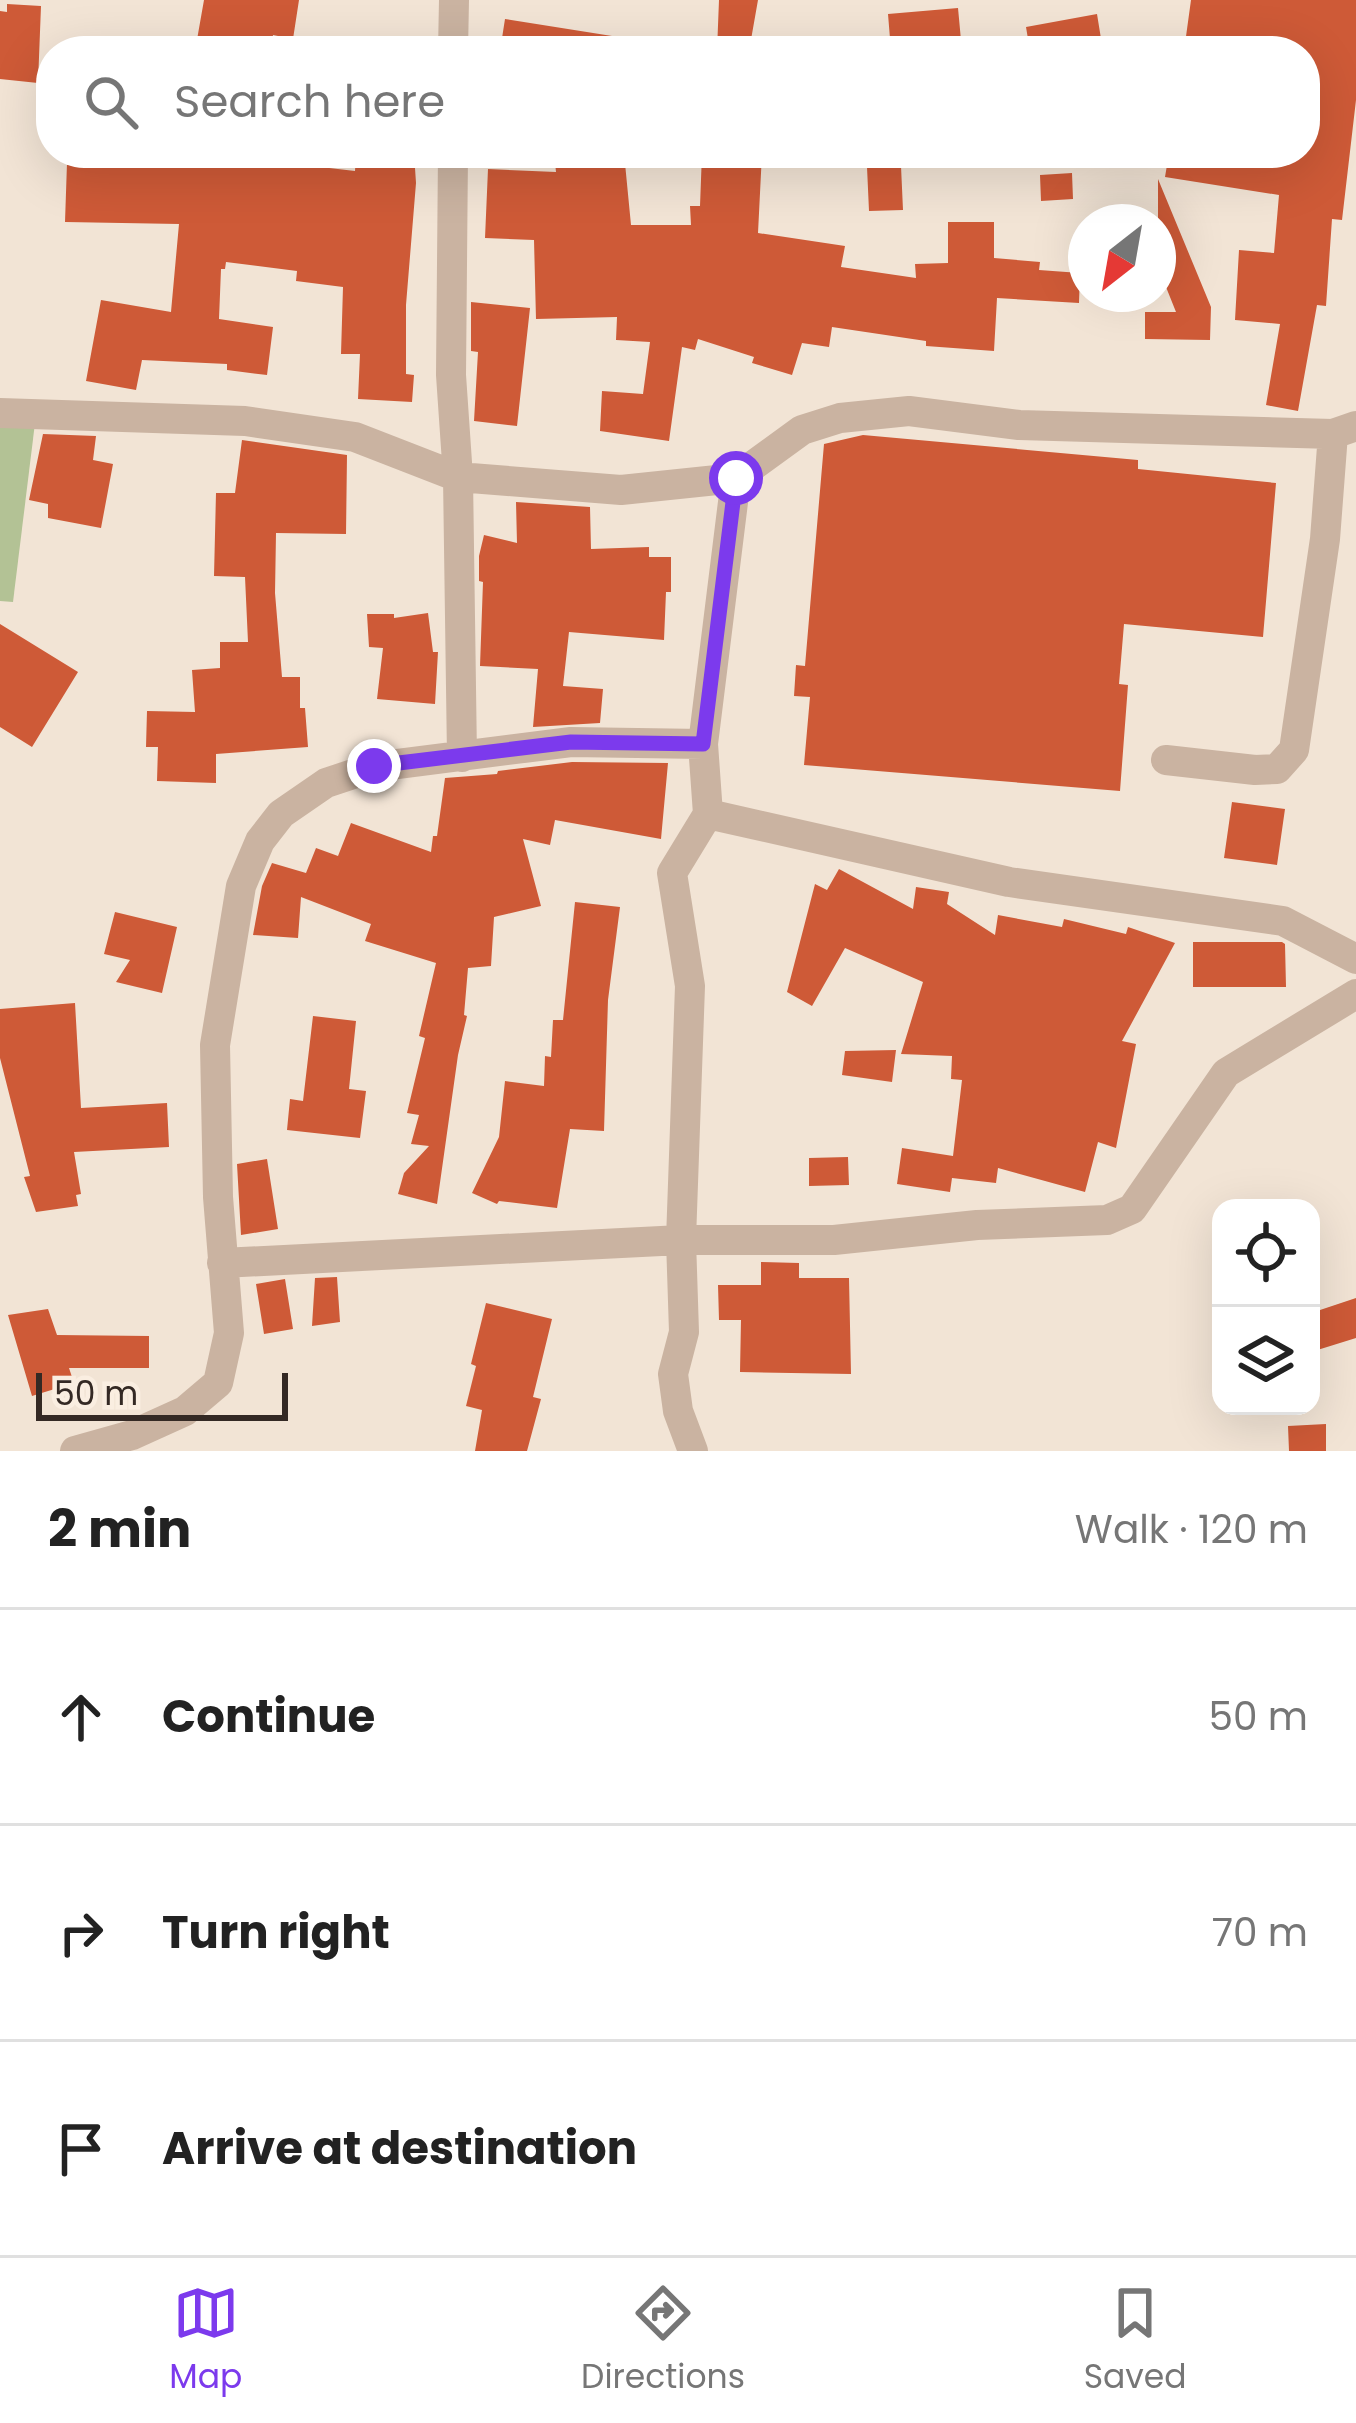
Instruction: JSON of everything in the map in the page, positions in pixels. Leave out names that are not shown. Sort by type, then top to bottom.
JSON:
[{"type":"street","points":[[453,36],[454,0]]},
{"type":"street","points":[[453,168],[451,374],[458,477],[462,757]]},
{"type":"street","points":[[0,413],[245,422],[355,436],[458,477],[621,490],[736,478],[802,430],[841,418],[909,411],[1019,425],[1345,430],[1294,751],[1277,769],[1166,760]]},
{"type":"street","points":[[693,1451],[678,1411],[673,1374],[684,1332],[681,1240],[690,986],[672,873],[709,814],[703,744],[736,478]]},
{"type":"street","points":[[75,1451],[132,1435],[185,1411],[218,1383],[229,1333],[215,1045],[242,886],[260,841],[281,814],[326,783],[374,766],[571,742],[703,744]]},
{"type":"street","points":[[709,814],[1010,882],[1283,921],[1356,959]]},
{"type":"street","points":[[222,1262],[681,1240],[834,1240],[977,1225],[1107,1220],[1132,1209],[1226,1073],[1356,994]]},
{"type":"green space","points":[[0,420],[35,423],[13,602],[0,601]]},
{"type":"building","points":[[204,0],[299,0],[293,36],[198,36]]},
{"type":"building","points":[[719,0],[758,0],[752,36],[718,36]]},
{"type":"building","points":[[1191,0],[1356,0],[1356,100],[1342,220],[1332,219],[1326,306],[1317,305],[1298,411],[1266,405],[1280,324],[1235,320],[1239,250],[1274,253],[1279,195],[1165,177],[1166,168],[1320,168],[1320,36],[1186,36]]},
{"type":"building","points":[[7,4],[41,6],[36,83],[0,79],[0,11],[7,12]]},
{"type":"building","points":[[958,8],[961,36],[890,36],[888,14]]},
{"type":"building","points":[[1097,14],[1101,36],[1028,36],[1026,27]]},
{"type":"building","points":[[505,19],[612,36],[502,36]]},
{"type":"building","points":[[67,168],[415,168],[406,305],[406,374],[414,375],[412,402],[358,399],[360,354],[341,354],[343,287],[296,281],[297,271],[226,262],[221,269],[219,319],[273,327],[267,375],[227,370],[227,364],[142,360],[136,390],[86,381],[101,300],[171,312],[179,224],[65,222]]},
{"type":"building","points":[[625,168],[631,225],[691,225],[690,206],[700,206],[701,168],[761,168],[758,233],[845,246],[841,267],[916,278],[915,264],[948,263],[948,222],[994,222],[994,258],[1040,262],[1039,270],[1068,272],[1068,302],[997,298],[994,351],[926,346],[926,341],[832,327],[829,347],[802,343],[792,375],[698,339],[695,350],[682,347],[669,441],[600,431],[602,391],[643,394],[650,342],[616,340],[617,317],[536,319],[534,240],[485,238],[488,169]]},
{"type":"building","points":[[867,168],[901,168],[903,210],[869,211]]},
{"type":"building","points":[[1072,173],[1073,199],[1041,201],[1040,175]]},
{"type":"building","points":[[1158,179],[1168,204],[1158,204]]},
{"type":"building","points":[[1176,222],[1211,307],[1210,340],[1145,339],[1145,312],[1176,312]]},
{"type":"building","points":[[471,302],[530,308],[517,426],[474,421],[478,352],[471,351]]},
{"type":"building","points":[[43,434],[96,436],[93,460],[113,464],[101,528],[48,518],[48,504],[29,500]]},
{"type":"building","points":[[863,435],[1138,460],[1138,469],[1276,483],[1263,637],[1124,624],[1119,684],[1128,685],[1120,791],[804,765],[810,697],[794,696],[796,665],[805,666],[824,444]]},
{"type":"building","points":[[242,440],[347,455],[346,534],[276,533],[282,677],[300,677],[308,747],[216,754],[216,783],[157,781],[158,747],[146,747],[147,711],[195,712],[192,670],[220,668],[220,642],[248,642],[245,577],[214,576],[216,493],[235,493]]},
{"type":"building","points":[[516,502],[590,507],[591,549],[649,547],[649,557],[671,557],[664,640],[569,632],[563,686],[603,689],[600,723],[533,727],[538,669],[480,666],[483,582],[479,581],[479,556],[484,535],[517,543]]},
{"type":"building","points":[[428,613],[433,652],[438,652],[435,704],[377,699],[383,648],[369,647],[367,614],[394,614],[394,618]]},
{"type":"building","points":[[0,624],[78,672],[32,747],[0,727]]},
{"type":"building","points":[[572,762],[668,763],[661,839],[555,820],[550,845],[523,839],[541,906],[494,917],[491,966],[468,968],[467,1016],[437,1204],[398,1194],[404,1173],[429,1146],[411,1144],[419,1115],[407,1113],[436,963],[365,941],[371,924],[301,897],[298,938],[253,935],[262,886],[272,863],[306,873],[316,848],[338,856],[351,823],[431,852],[445,778]]},
{"type":"building","points":[[1232,802],[1285,809],[1277,865],[1224,858]]},
{"type":"building","points":[[839,869],[913,909],[916,887],[949,892],[947,904],[995,935],[998,915],[1062,927],[1064,919],[1126,934],[1128,927],[1175,943],[1122,1041],[1136,1044],[1116,1148],[1098,1142],[1085,1192],[998,1168],[996,1183],[952,1178],[950,1192],[897,1184],[902,1148],[953,1156],[962,1080],[951,1079],[952,1056],[901,1054],[923,982],[845,948],[812,1006],[787,992],[815,884],[827,890]]},
{"type":"building","points":[[575,902],[620,907],[608,1000],[604,1131],[570,1129],[557,1208],[497,1204],[472,1193],[499,1137],[505,1081],[544,1086],[553,1020],[563,1020]]},
{"type":"building","points":[[115,912],[177,927],[162,993],[116,982],[130,960],[104,954]]},
{"type":"building","points":[[1193,942],[1282,942],[1286,987],[1193,987]]},
{"type":"building","points":[[75,1003],[81,1108],[167,1103],[169,1147],[74,1152],[81,1194],[76,1195],[78,1206],[36,1212],[24,1177],[30,1176],[0,1058],[0,1009]]},
{"type":"building","points":[[313,1016],[356,1021],[349,1089],[366,1091],[360,1138],[287,1130],[290,1099],[303,1101]]},
{"type":"building","points":[[896,1050],[892,1082],[842,1075],[845,1051]]},
{"type":"building","points":[[848,1157],[849,1185],[809,1186],[809,1158]]},
{"type":"building","points":[[267,1159],[278,1229],[241,1235],[237,1164]]},
{"type":"building","points":[[761,1262],[799,1263],[799,1278],[849,1278],[851,1374],[740,1372],[741,1320],[719,1320],[718,1285],[761,1285]]},
{"type":"building","points":[[337,1277],[340,1322],[312,1326],[315,1278]]},
{"type":"building","points":[[285,1279],[293,1329],[264,1334],[256,1284]]},
{"type":"building","points":[[1356,1298],[1356,1338],[1320,1349],[1320,1310]]},
{"type":"building","points":[[486,1303],[552,1319],[533,1397],[541,1399],[527,1451],[475,1451],[482,1410],[466,1406]]},
{"type":"building","points":[[48,1309],[57,1335],[149,1336],[149,1368],[69,1368],[74,1383],[32,1396],[8,1315]]},
{"type":"building","points":[[1326,1424],[1326,1451],[1289,1451],[1288,1426]]},
{"type":"route","points":[[374,766],[571,742],[703,744],[736,478]]}]
